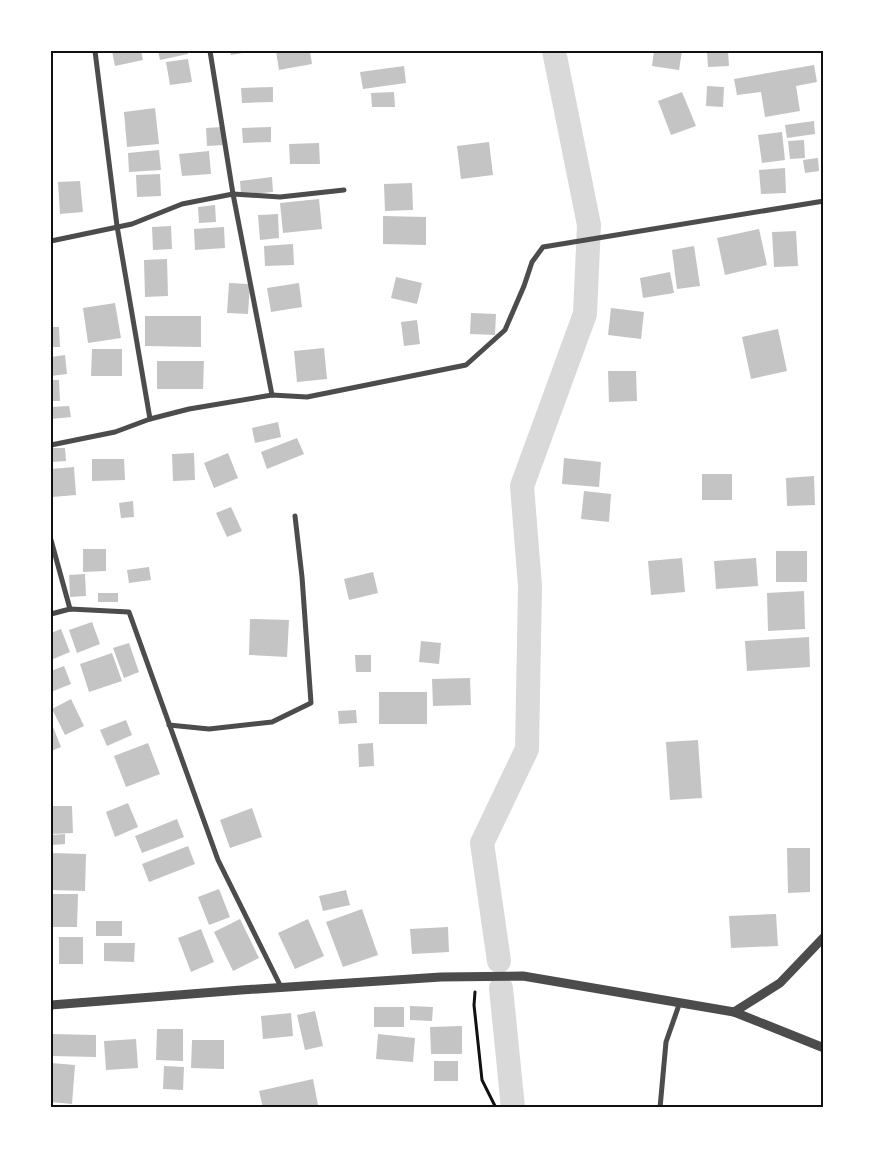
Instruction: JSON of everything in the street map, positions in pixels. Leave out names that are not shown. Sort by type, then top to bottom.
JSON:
[{"type":"street","points":[[95,51],[117,226],[150,418]]},
{"type":"street","points":[[210,51],[233,194],[272,395]]},
{"type":"street","points":[[51,241],[132,224],[182,204],[233,194],[280,197],[344,190]]},
{"type":"street","points":[[51,445],[115,432],[150,418],[189,410],[272,395],[307,397],[466,365],[505,330],[532,262],[543,247],[824,201]]},
{"type":"street","points":[[169,725],[209,729],[272,722],[311,703],[302,577],[295,516]]},
{"type":"street","points":[[51,540],[70,609]]},
{"type":"street","points":[[51,614],[70,609],[129,612],[218,860],[282,988]]},
{"type":"street","points":[[734,1012],[780,983],[824,937]]},
{"type":"street","points":[[51,1005],[441,977],[523,976],[734,1012],[824,1048]]},
{"type":"street","points":[[660,1108],[666,1042],[680,1002]]},
{"type":"path","points":[[476,977],[474,1005],[482,1080],[496,1108]]},
{"type":"building","points":[[112,51],[141,51],[143,60],[115,66]]},
{"type":"building","points":[[158,51],[187,51],[188,54],[160,60]]},
{"type":"building","points":[[230,51],[248,51],[248,52],[231,55]]},
{"type":"building","points":[[276,51],[310,51],[312,64],[279,70]]},
{"type":"building","points":[[654,51],[682,51],[679,70],[652,66]]},
{"type":"building","points":[[707,51],[728,51],[729,66],[708,67]]},
{"type":"building","points":[[188,59],[192,82],[170,85],[166,62]]},
{"type":"building","points":[[814,65],[817,82],[796,86],[800,111],[765,117],[761,92],[737,95],[734,79]]},
{"type":"building","points":[[404,66],[406,83],[363,89],[360,72]]},
{"type":"building","points":[[707,86],[724,87],[723,107],[706,106]]},
{"type":"building","points":[[273,87],[273,102],[242,103],[241,88]]},
{"type":"building","points":[[394,92],[395,107],[372,107],[371,93]]},
{"type":"building","points":[[682,92],[696,126],[671,135],[658,101]]},
{"type":"building","points":[[155,108],[159,144],[127,147],[124,112]]},
{"type":"building","points":[[814,121],[815,134],[787,138],[785,125]]},
{"type":"building","points":[[222,127],[223,145],[207,146],[206,128]]},
{"type":"building","points":[[271,127],[271,142],[243,143],[242,128]]},
{"type":"building","points":[[782,132],[785,160],[762,163],[758,135]]},
{"type":"building","points":[[804,140],[805,158],[790,159],[788,141]]},
{"type":"building","points":[[489,142],[493,175],[461,179],[457,146]]},
{"type":"building","points":[[319,143],[320,164],[290,164],[289,144]]},
{"type":"building","points":[[159,150],[161,170],[129,172],[128,153]]},
{"type":"building","points":[[209,151],[211,174],[182,176],[179,154]]},
{"type":"building","points":[[818,158],[819,171],[805,173],[803,160]]},
{"type":"building","points":[[785,168],[786,193],[761,194],[759,170]]},
{"type":"building","points":[[160,174],[161,196],[137,197],[136,175]]},
{"type":"building","points":[[272,177],[273,192],[241,195],[240,181]]},
{"type":"building","points":[[80,181],[83,212],[60,214],[58,182]]},
{"type":"building","points":[[412,183],[413,210],[385,211],[384,184]]},
{"type":"building","points":[[319,199],[322,229],[283,233],[280,203]]},
{"type":"building","points":[[215,205],[216,222],[199,223],[198,207]]},
{"type":"building","points":[[278,214],[279,238],[260,240],[258,215]]},
{"type":"building","points":[[383,216],[426,217],[426,245],[383,244]]},
{"type":"building","points":[[171,226],[172,249],[153,250],[152,227]]},
{"type":"building","points":[[224,227],[225,248],[195,250],[194,229]]},
{"type":"building","points":[[759,229],[767,265],[725,275],[717,238]]},
{"type":"building","points":[[796,231],[798,266],[774,267],[772,232]]},
{"type":"building","points":[[293,244],[294,265],[265,266],[264,246]]},
{"type":"building","points":[[694,246],[700,286],[677,289],[672,250]]},
{"type":"building","points":[[167,259],[168,296],[145,297],[144,260]]},
{"type":"building","points":[[670,272],[674,293],[643,298],[640,278]]},
{"type":"building","points":[[396,277],[422,283],[417,304],[391,298]]},
{"type":"building","points":[[229,283],[250,284],[248,314],[227,313]]},
{"type":"building","points":[[299,283],[302,307],[271,312],[267,288]]},
{"type":"building","points":[[115,303],[121,338],[88,343],[83,308]]},
{"type":"building","points":[[611,308],[644,312],[641,339],[608,335]]},
{"type":"building","points":[[471,313],[496,314],[495,335],[470,334]]},
{"type":"building","points":[[145,316],[201,316],[201,347],[145,346]]},
{"type":"building","points":[[417,320],[420,344],[404,346],[401,322]]},
{"type":"building","points":[[51,327],[59,327],[60,347],[51,347]]},
{"type":"building","points":[[778,329],[787,371],[751,379],[742,337]]},
{"type":"building","points":[[324,348],[327,379],[297,382],[294,351]]},
{"type":"building","points":[[92,349],[122,349],[122,376],[91,376]]},
{"type":"building","points":[[65,355],[67,374],[51,376],[51,357]]},
{"type":"building","points":[[157,361],[204,361],[203,389],[157,389]]},
{"type":"building","points":[[608,371],[636,371],[637,401],[609,402]]},
{"type":"building","points":[[51,380],[59,380],[60,401],[51,401]]},
{"type":"building","points":[[69,406],[71,417],[51,419],[51,407]]},
{"type":"building","points":[[278,422],[281,437],[255,443],[252,428]]},
{"type":"building","points":[[297,438],[304,454],[267,469],[261,452]]},
{"type":"building","points":[[51,448],[65,448],[66,461],[51,462]]},
{"type":"building","points":[[194,453],[195,480],[173,481],[172,454]]},
{"type":"building","points":[[228,453],[238,478],[214,488],[204,463]]},
{"type":"building","points":[[564,458],[601,462],[599,487],[562,484]]},
{"type":"building","points":[[92,459],[124,459],[125,480],[92,481]]},
{"type":"building","points":[[74,467],[76,495],[52,497],[51,469]]},
{"type":"building","points":[[702,474],[732,474],[732,500],[702,500]]},
{"type":"building","points":[[814,476],[815,505],[787,506],[786,478]]},
{"type":"building","points":[[584,491],[611,494],[609,522],[581,519]]},
{"type":"building","points":[[133,501],[134,517],[121,518],[119,503]]},
{"type":"building","points":[[231,507],[242,531],[227,537],[216,513]]},
{"type":"building","points":[[83,549],[106,549],[106,571],[83,572]]},
{"type":"building","points":[[776,551],[807,551],[807,582],[776,582]]},
{"type":"building","points":[[682,558],[685,592],[651,595],[648,561]]},
{"type":"building","points":[[756,558],[758,586],[716,589],[714,561]]},
{"type":"building","points":[[149,567],[151,580],[129,583],[127,570]]},
{"type":"building","points":[[373,572],[378,593],[349,600],[344,579]]},
{"type":"building","points":[[85,574],[86,596],[70,597],[69,575]]},
{"type":"building","points":[[804,591],[805,629],[768,631],[767,593]]},
{"type":"building","points":[[98,593],[118,593],[118,602],[98,602]]},
{"type":"building","points":[[250,619],[289,620],[287,657],[249,655]]},
{"type":"building","points":[[92,622],[100,644],[77,653],[69,630]]},
{"type":"building","points":[[61,629],[70,652],[51,660],[51,633]]},
{"type":"building","points":[[809,637],[810,667],[747,671],[745,641]]},
{"type":"building","points":[[421,641],[441,643],[439,664],[419,662]]},
{"type":"building","points":[[129,643],[139,672],[124,678],[113,648]]},
{"type":"building","points":[[112,653],[122,681],[89,692],[80,664]]},
{"type":"building","points":[[355,655],[371,655],[371,672],[356,672]]},
{"type":"building","points":[[64,666],[71,684],[51,692],[51,671]]},
{"type":"building","points":[[470,678],[471,705],[433,706],[432,679]]},
{"type":"building","points":[[379,692],[427,692],[427,724],[379,724]]},
{"type":"building","points":[[71,699],[84,726],[65,735],[52,709]]},
{"type":"building","points":[[356,710],[357,723],[339,724],[338,711]]},
{"type":"building","points":[[126,720],[132,735],[107,746],[100,730]]},
{"type":"building","points":[[51,722],[61,747],[51,751]]},
{"type":"building","points":[[698,740],[702,798],[670,800],[666,742]]},
{"type":"building","points":[[148,743],[160,774],[126,787],[114,756]]},
{"type":"building","points":[[373,743],[374,766],[359,767],[358,744]]},
{"type":"building","points":[[128,803],[138,827],[115,837],[106,812]]},
{"type":"building","points":[[51,806],[72,806],[73,833],[51,834]]},
{"type":"building","points":[[252,808],[262,837],[230,848],[220,820]]},
{"type":"building","points":[[177,819],[184,837],[142,853],[135,836]]},
{"type":"building","points":[[65,834],[65,844],[51,845],[51,835]]},
{"type":"building","points":[[188,846],[195,864],[149,882],[142,864]]},
{"type":"building","points":[[787,848],[810,848],[810,892],[788,893]]},
{"type":"building","points":[[51,853],[86,854],[85,891],[51,890]]},
{"type":"building","points":[[219,889],[230,917],[209,925],[198,897]]},
{"type":"building","points":[[346,890],[350,905],[323,911],[319,896]]},
{"type":"building","points":[[51,894],[78,894],[77,927],[51,927]]},
{"type":"building","points":[[362,909],[378,955],[343,967],[326,922]]},
{"type":"building","points":[[776,914],[778,946],[731,948],[729,916]]},
{"type":"building","points":[[240,919],[259,958],[233,971],[214,932]]},
{"type":"building","points":[[308,919],[324,956],[295,969],[278,933]]},
{"type":"building","points":[[96,921],[122,921],[122,936],[96,936]]},
{"type":"building","points":[[448,927],[449,952],[412,954],[410,929]]},
{"type":"building","points":[[201,929],[214,962],[191,972],[178,938]]},
{"type":"building","points":[[59,937],[83,937],[83,964],[59,964]]},
{"type":"building","points":[[104,943],[135,943],[134,962],[104,961]]},
{"type":"building","points":[[410,1006],[433,1007],[432,1021],[410,1020]]},
{"type":"building","points":[[374,1007],[404,1007],[404,1027],[374,1027]]},
{"type":"building","points":[[315,1011],[323,1046],[305,1050],[297,1015]]},
{"type":"building","points":[[291,1013],[293,1036],[263,1039],[261,1016]]},
{"type":"building","points":[[462,1026],[462,1054],[431,1054],[430,1027]]},
{"type":"building","points":[[157,1029],[183,1029],[183,1061],[156,1060]]},
{"type":"building","points":[[51,1034],[96,1035],[96,1057],[51,1056]]},
{"type":"building","points":[[378,1034],[415,1038],[413,1062],[376,1059]]},
{"type":"building","points":[[136,1039],[138,1068],[106,1070],[104,1041]]},
{"type":"building","points":[[192,1040],[224,1040],[224,1069],[191,1068]]},
{"type":"building","points":[[434,1061],[458,1061],[458,1081],[434,1081]]},
{"type":"building","points":[[51,1063],[75,1065],[72,1104],[51,1102]]},
{"type":"building","points":[[164,1066],[184,1067],[183,1090],[163,1089]]},
{"type":"building","points":[[313,1079],[318,1105],[306,1108],[263,1108],[259,1091]]},
{"type":"waterway","points":[[499,961],[482,843],[527,749],[530,586],[522,486],[585,314],[589,225],[554,51]]},
{"type":"waterway","points":[[501,988],[513,1108]]}]
